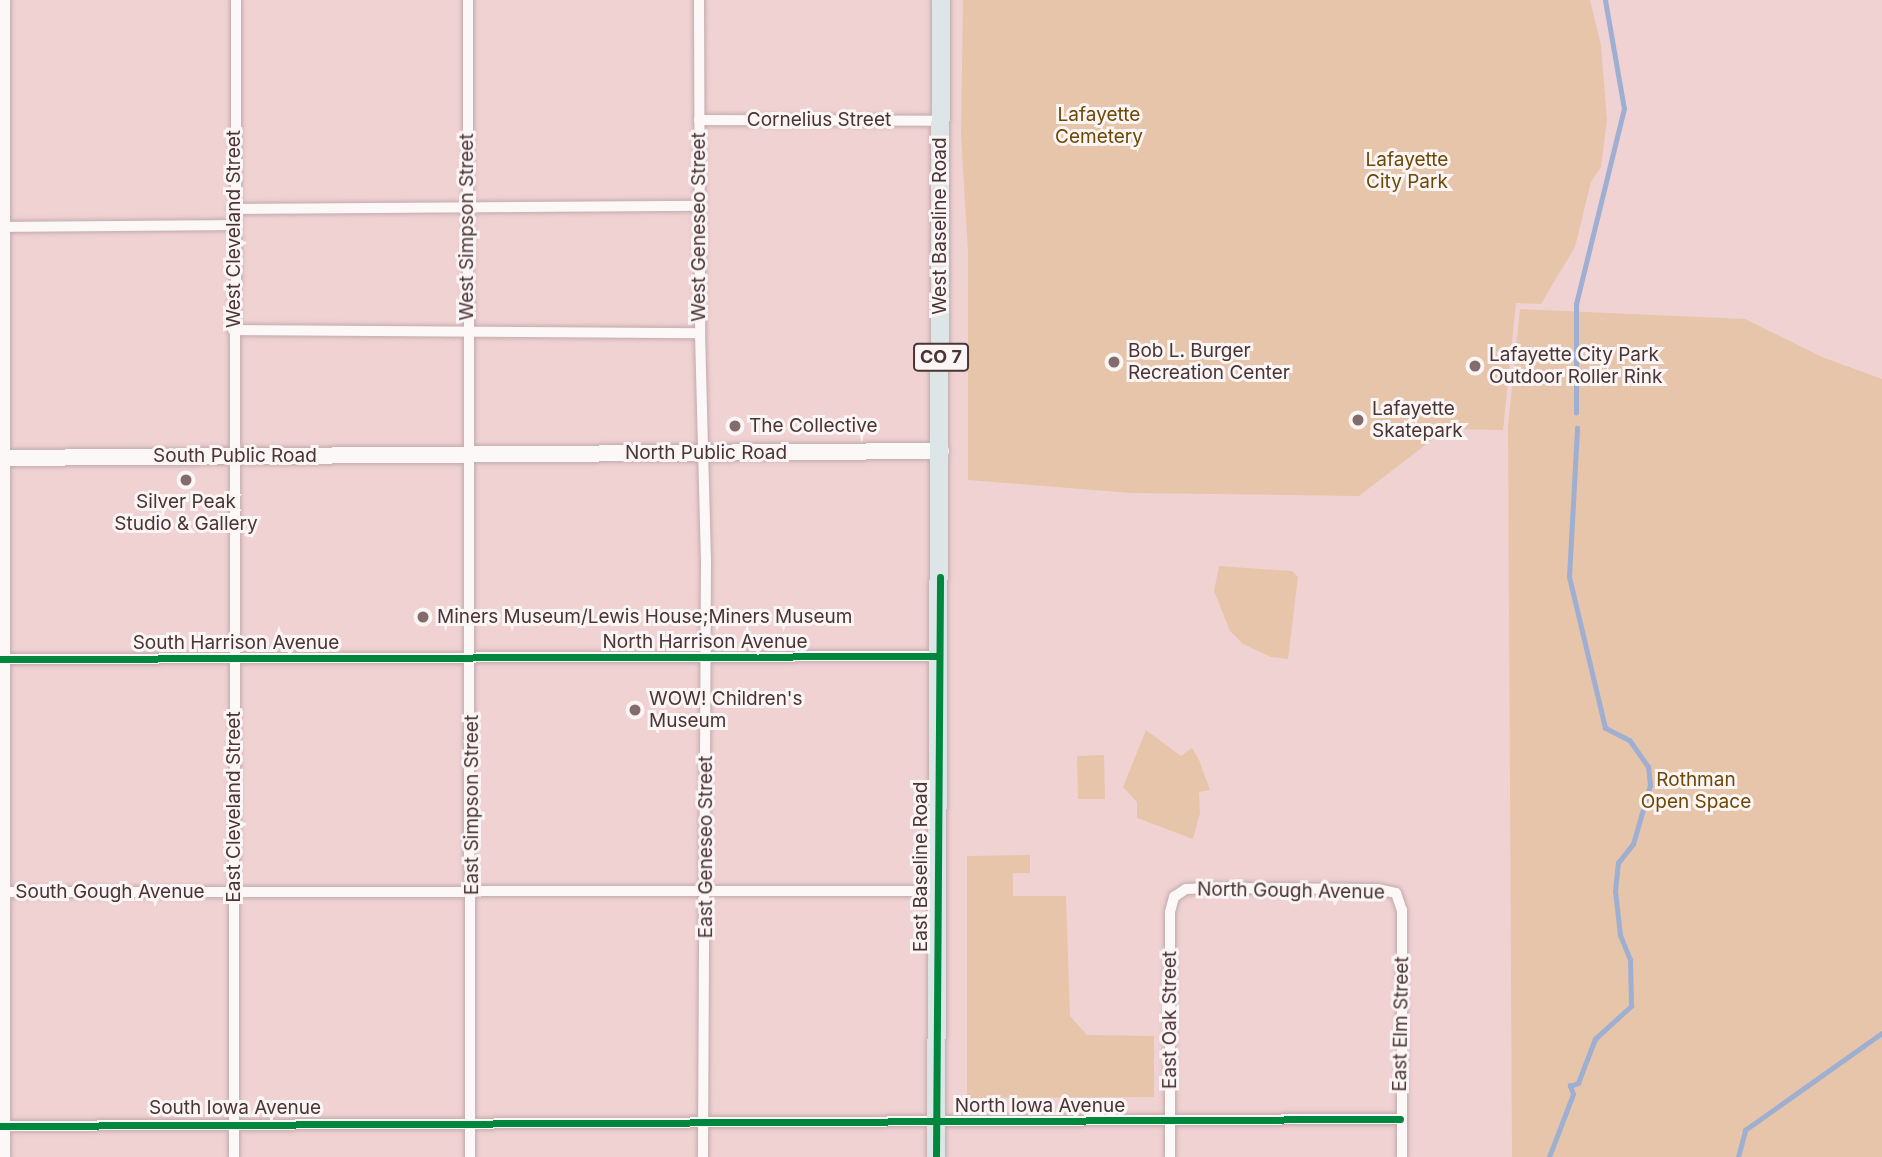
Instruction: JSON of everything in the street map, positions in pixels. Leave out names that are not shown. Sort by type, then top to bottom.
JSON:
[{"type":"main road","name":"West Baseline Road","points":[[941,0],[942,451]]},
{"type":"main road","name":"East Baseline Road","points":[[936,1157],[936,891],[942,451]]},
{"type":"street","points":[[5,0],[5,1157]]},
{"type":"street","name":"West Cleveland Street","points":[[232,458],[236,0]]},
{"type":"street","name":"West Simpson Street","points":[[468,0],[467,330],[470,454]]},
{"type":"street","name":"West Geneseo Street","points":[[699,0],[700,333],[705,453]]},
{"type":"street","name":"Cornelius Street","points":[[699,120],[940,121]]},
{"type":"street","points":[[233,209],[700,206]]},
{"type":"street","points":[[3,227],[233,225]]},
{"type":"street","points":[[233,330],[700,333]]},
{"type":"street","name":"North Public Road","points":[[470,454],[942,451]]},
{"type":"street","name":"East Geneseo Street","points":[[704,1157],[707,891],[705,453]]},
{"type":"street","name":"South Public Road","points":[[4,458],[470,454]]},
{"type":"street","name":"East Simpson Street","points":[[470,454],[470,1157]]},
{"type":"street","name":"East Cleveland Street","points":[[232,458],[234,1157]]},
{"type":"street","name":"North Harrison Avenue","points":[[472,658],[939,656]]},
{"type":"street","name":"South Harrison Avenue","points":[[3,659],[472,658]]},
{"type":"street","name":"North Gough Avenue","points":[[1186,889],[1377,889],[1396,893]]},
{"type":"street","name":"East Oak Street","points":[[1170,1157],[1170,912],[1174,897],[1186,889]]},
{"type":"street","points":[[472,891],[936,891]]},
{"type":"street","name":"South Gough Avenue","points":[[3,892],[472,891]]},
{"type":"street","name":"East Elm Street","points":[[1396,893],[1402,910],[1402,1157]]},
{"type":"street","name":"North Iowa Avenue","points":[[471,1125],[1400,1119]]},
{"type":"street","name":"South Iowa Avenue","points":[[3,1126],[471,1125]]},
{"type":"green space","name":"Lafayette City Park","points":[[963,0],[1590,0],[1601,45],[1607,120],[1601,167],[1591,182],[1575,247],[1541,304],[1516,303],[1503,430],[1446,429],[1359,496],[1131,493],[968,480],[968,251],[961,135]]},
{"type":"green space","name":"Rothman Open Space","points":[[1520,309],[1745,319],[1822,357],[1882,379],[1882,1157],[1512,1157],[1508,426]]},
{"type":"green space","points":[[1219,566],[1292,571],[1298,577],[1288,659],[1271,657],[1243,644],[1230,631],[1214,591]]},
{"type":"green space","points":[[1146,730],[1181,756],[1192,748],[1199,760],[1210,790],[1199,792],[1200,813],[1193,839],[1137,818],[1137,802],[1123,787]]},
{"type":"green space","points":[[1104,755],[1105,799],[1078,799],[1077,756]]},
{"type":"green space","points":[[1030,855],[1030,873],[1013,873],[1013,896],[1066,896],[1070,1016],[1087,1035],[1154,1036],[1154,1097],[967,1098],[967,856]]},
{"type":"waterway","points":[[1576,413],[1576,304],[1624,109],[1605,0]]},
{"type":"waterway","points":[[1549,1157],[1573,1094],[1570,1086],[1578,1083],[1595,1039],[1631,1006],[1630,960],[1620,935],[1615,891],[1618,863],[1633,844],[1650,785],[1648,767],[1630,741],[1605,728],[1569,577],[1577,428]]},
{"type":"waterway","points":[[1738,1157],[1745,1130],[1882,1033]]},
{"type":"cycle path","points":[[936,1157],[940,577]]},
{"type":"cycle path","points":[[0,659],[939,656]]},
{"type":"cycle path","points":[[0,1126],[1400,1119]]},
{"type":"place","name":"Bob L. Burger Recreation Center","points":[[1114,362]]},
{"type":"place","name":"Lafayette City Park Outdoor Roller Rink","points":[[1475,366]]},
{"type":"place","name":"Lafayette Skatepark","points":[[1358,420]]},
{"type":"place","name":"The Collective","points":[[735,426]]},
{"type":"place","name":"Silver Peak Studio & Gallery","points":[[186,480]]},
{"type":"place","name":"Miners Museum/Lewis House;Miners Museum","points":[[423,617]]},
{"type":"place","name":"WOW! Children's Museum","points":[[635,710]]},
{"type":"park label","name":"Lafayette Cemetery","points":[[1099,126]]}]
